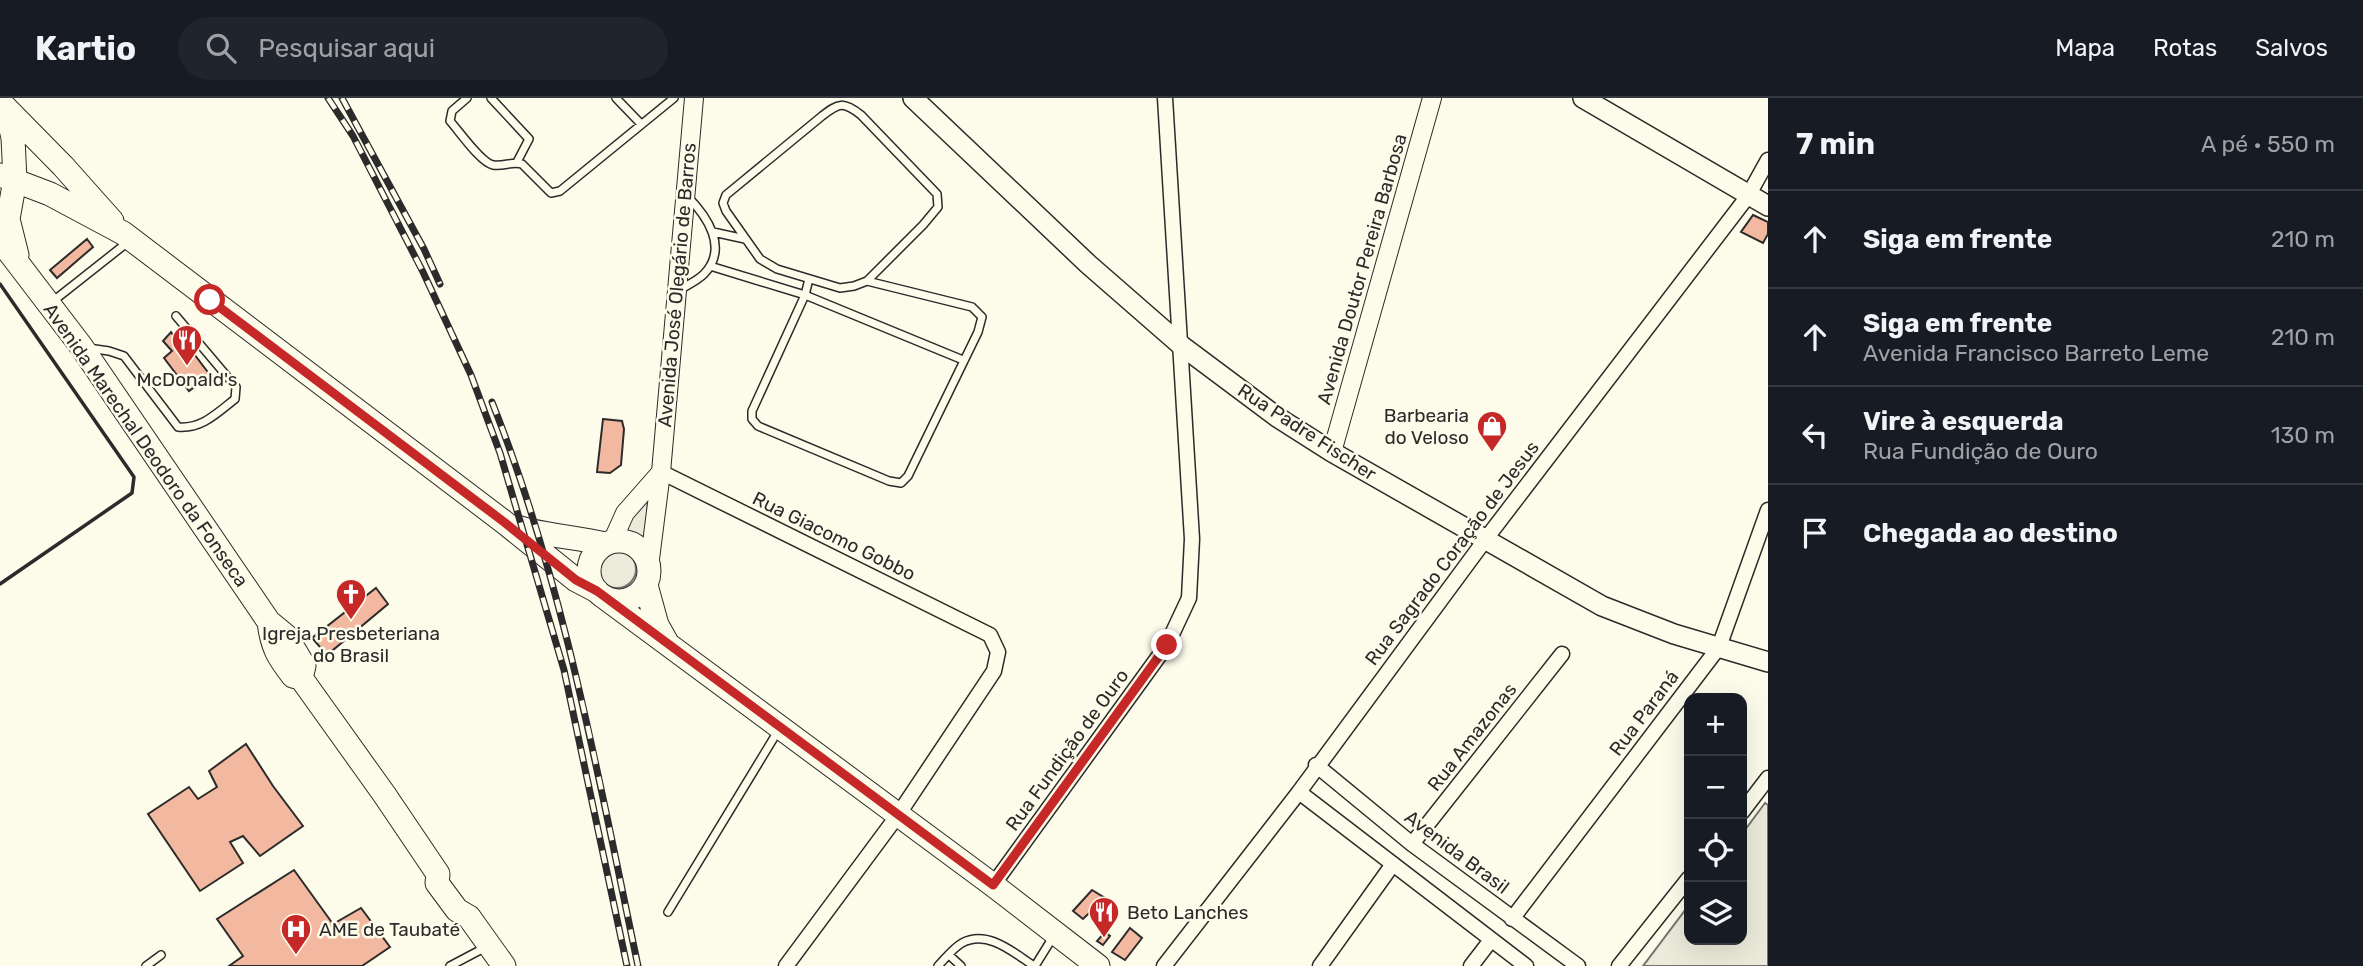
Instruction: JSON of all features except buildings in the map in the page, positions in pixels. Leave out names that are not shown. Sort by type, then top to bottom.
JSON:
[{"type":"main road","name":"Rua Padre Fischer","points":[[913,98],[1088,264],[1182,346],[1277,417],[1332,452],[1602,606],[1674,634],[1768,662]]},
{"type":"main road","points":[[1583,98],[1768,206]]},
{"type":"main road","points":[[0,102],[127,237]]},
{"type":"main road","name":"Avenida Marechal Deodoro da Fonseca","points":[[0,108],[9,120],[13,138],[8,177],[8,219],[22,268]]},
{"type":"main road","points":[[8,177],[50,194],[127,237],[504,522],[576,580],[613,600],[632,598],[648,576]]},
{"type":"main road","name":"Avenida Marechal Deodoro da Fonseca","points":[[0,240],[81,346],[269,622],[286,635],[304,666],[301,678],[438,874],[447,877],[468,905],[469,917],[489,945]]},
{"type":"main road","points":[[504,522],[542,534],[633,544],[647,557],[657,625],[667,643]]},
{"type":"main road","points":[[608,543],[592,557],[590,566],[592,584],[601,594],[1098,966]]},
{"type":"main road","points":[[489,945],[504,966]]},
{"type":"street","name":"Avenida José Olegário de Barros","points":[[648,576],[661,472],[694,98]]},
{"type":"street","name":"Rua Fundição de Ouro","points":[[993,885],[1167,645],[1189,598],[1192,540],[1165,98]]},
{"type":"street","name":"Avenida Doutor Pereira Barbosa","points":[[1332,452],[1432,98]]},
{"type":"street","name":"Rua Sagrado Coração de Jesus","points":[[1164,966],[1748,196],[1768,160]]},
{"type":"street","points":[[608,543],[625,513],[661,472]]},
{"type":"street","name":"Rua Giacomo Gobbo","points":[[661,472],[990,635],[998,652],[994,671],[898,816]]},
{"type":"street","name":"Rua Paraná","points":[[1512,919],[1718,647],[1768,510]]},
{"type":"street","name":"Rua Amazonas","points":[[1412,844],[1562,654]]},
{"type":"street","name":"Avenida Brasil","points":[[1316,765],[1412,844],[1578,966]]},
{"type":"street","points":[[1747,805],[1768,778]]},
{"type":"street","points":[[1298,792],[1526,966]]},
{"type":"street","points":[[786,966],[898,816]]},
{"type":"street","points":[[1320,966],[1393,864]]},
{"type":"street","points":[[1619,966],[1686,882]]},
{"type":"street","points":[[1471,966],[1491,940]]},
{"type":"lane","points":[[467,98],[452,111],[450,121],[485,162],[495,166],[517,162],[522,164],[551,193],[560,191],[674,98]]},
{"type":"lane","points":[[491,98],[529,139],[517,162]]},
{"type":"lane","points":[[616,98],[641,124]]},
{"type":"lane","points":[[842,104],[849,106],[937,194],[938,207],[867,281],[839,288],[809,279],[777,269],[760,259],[726,212],[723,203],[726,195],[834,107],[842,104]]},
{"type":"lane","points":[[677,291],[704,275],[710,266],[716,246],[708,221],[685,194]]},
{"type":"lane","points":[[713,232],[746,239]]},
{"type":"lane","points":[[49,304],[127,237]]},
{"type":"lane","points":[[710,266],[804,295],[963,360]]},
{"type":"lane","points":[[809,279],[752,411],[752,419],[758,426],[889,481],[901,483],[908,476],[978,332],[982,317],[972,307],[867,281]]},
{"type":"lane","points":[[81,346],[124,356],[178,427],[201,425],[235,399],[236,387],[176,316]]},
{"type":"lane","points":[[668,912],[780,727]]},
{"type":"lane","points":[[937,966],[962,943],[979,938],[996,941],[1035,966],[1055,933]]},
{"type":"lane","points":[[450,966],[489,945]]},
{"type":"lane","points":[[146,966],[161,955]]},
{"type":"lane","points":[[949,955],[961,966]]},
{"type":"shaded area","points":[[648,496],[646,548],[632,537],[618,532]]},
{"type":"shaded area","points":[[617,550],[631,555],[636,569],[631,583],[617,588],[603,583],[598,569],[603,555]]},
{"type":"shaded area","points":[[1765,803],[1768,805],[1768,966],[1643,966],[1684,912],[1684,945],[1747,945],[1747,827]]},
{"type":"railway","points":[[328,98],[353,136],[423,272],[471,375],[500,453],[564,670],[627,966]]},
{"type":"railway","points":[[342,98],[424,249],[440,284]]},
{"type":"railway","points":[[492,402],[540,540],[559,610],[593,752],[638,966]]},
{"type":"wall","points":[[0,284],[134,477],[132,493],[0,584]]},
{"type":"place","name":"McDonald's","points":[[187,367]]},
{"type":"place","name":"Barbearia do Veloso","points":[[1492,453]]},
{"type":"place","name":"Igreja Presbeteriana do Brasil","points":[[351,621]]},
{"type":"place","name":"Beto Lanches","points":[[1104,939]]},
{"type":"place","name":"AME de Taubaté","points":[[296,956]]},
{"type":"route","points":[[210,300],[504,522],[576,580],[597,591],[993,885],[1167,645]]}]
